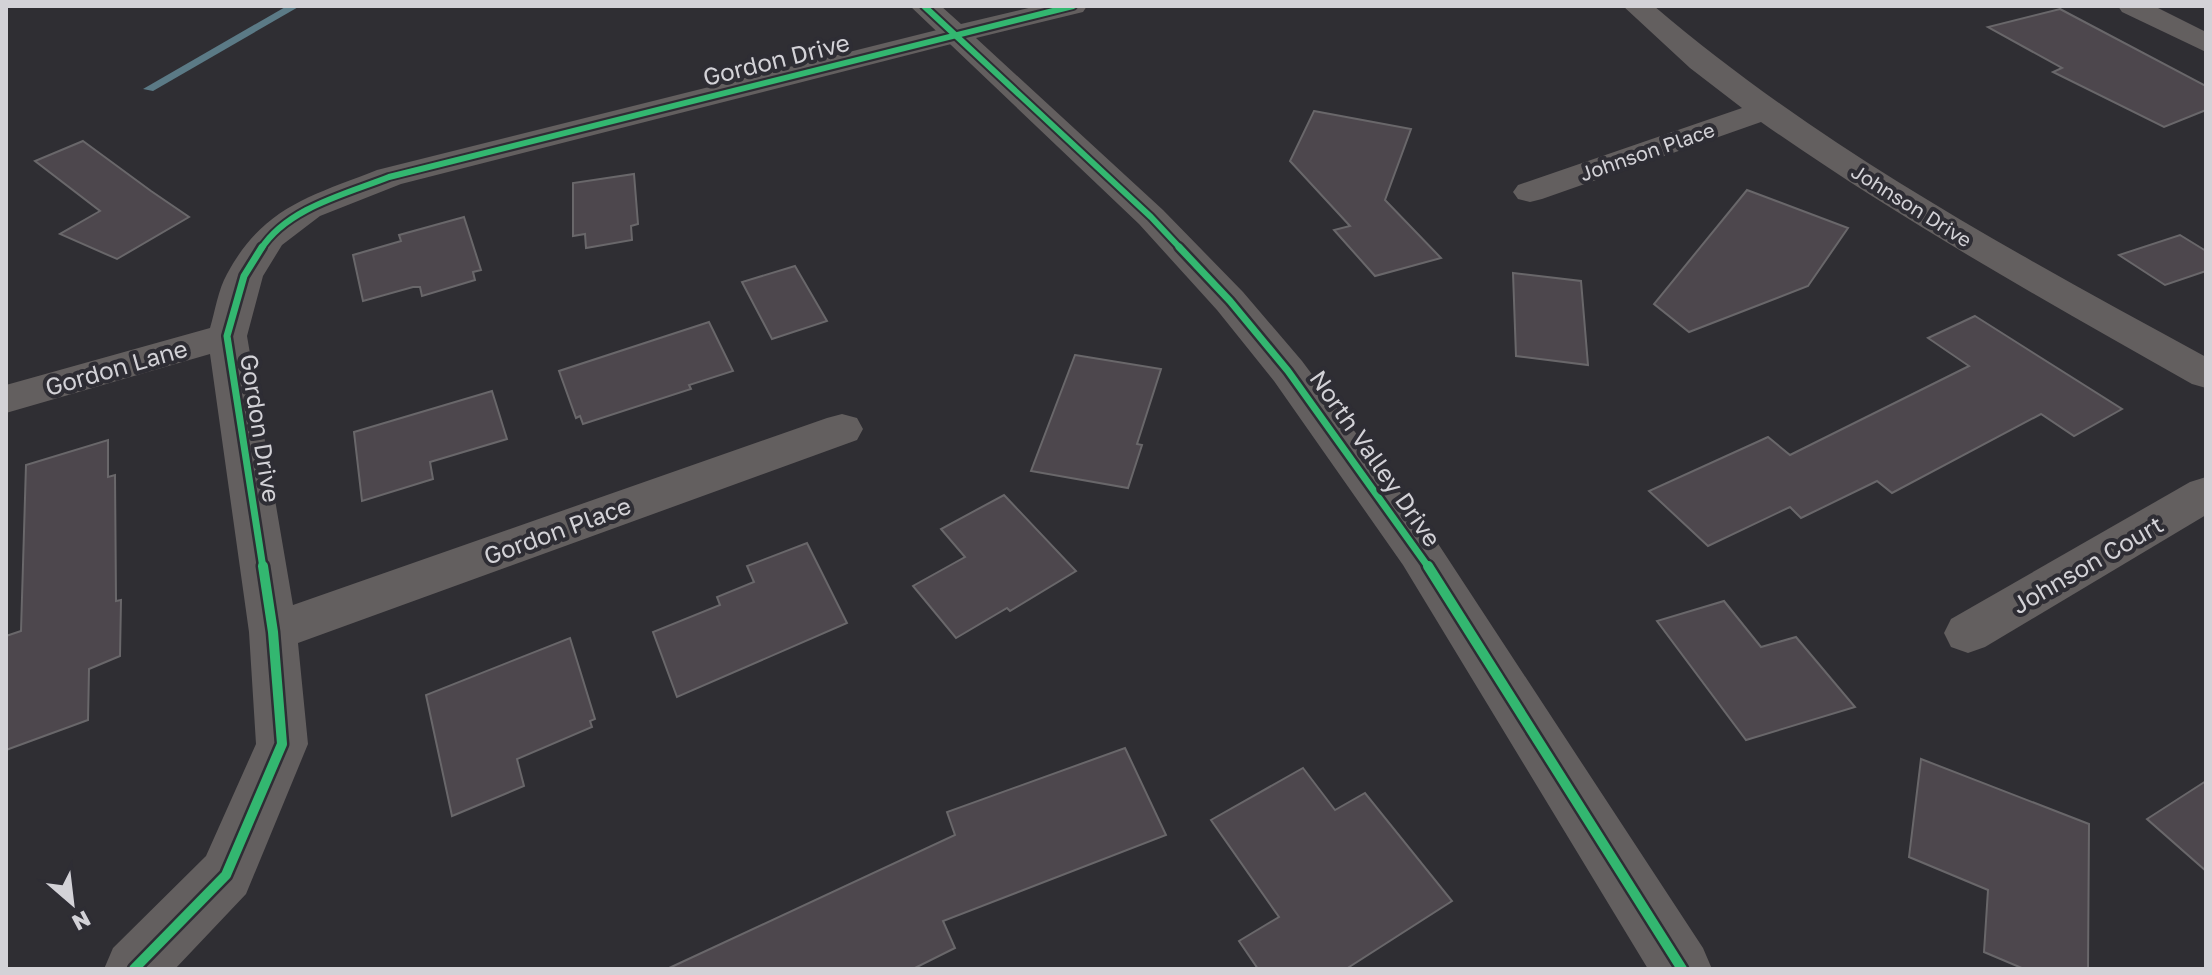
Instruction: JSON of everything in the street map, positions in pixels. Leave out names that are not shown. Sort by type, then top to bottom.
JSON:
[{"type":"street","name":"North Valley Drive","points":[[924,6],[1151,217],[1230,301],[1288,371],[1419,552],[1682,969]]},
{"type":"street","name":"Gordon Drive","points":[[134,969],[226,875],[282,744],[273,632],[227,336],[244,276],[268,238],[308,209],[389,177],[957,34],[1024,21],[1073,6]]},
{"type":"street","name":"Johnson Drive","points":[[1637,6],[1679,45],[1763,111],[1936,222],[2206,374]]},
{"type":"street","points":[[2132,6],[2206,43]]},
{"type":"street","name":"Johnson Place","points":[[1530,192],[1763,111]]},
{"type":"street","name":"Gordon Lane","points":[[6,399],[227,336]]},
{"type":"street","name":"Gordon Place","points":[[273,632],[842,429]]},
{"type":"street","name":"Johnson Court","points":[[1968,633],[2206,494]]},
{"type":"building","points":[[2060,9],[2206,86],[2206,110],[2164,127],[2053,72],[2062,68],[1988,27]]},
{"type":"building","points":[[1314,111],[1411,129],[1385,200],[1441,258],[1375,276],[1334,230],[1350,226],[1290,161]]},
{"type":"building","points":[[83,141],[189,217],[117,259],[60,234],[100,211],[35,161]]},
{"type":"building","points":[[634,174],[638,224],[631,226],[632,240],[586,248],[585,234],[573,236],[573,183]]},
{"type":"building","points":[[1747,190],[1848,228],[1808,286],[1689,332],[1654,304]]},
{"type":"building","points":[[464,217],[481,270],[473,272],[475,280],[422,296],[420,287],[413,287],[363,301],[353,255],[401,241],[399,235]]},
{"type":"building","points":[[2180,235],[2206,251],[2206,271],[2165,285],[2119,255]]},
{"type":"building","points":[[795,266],[827,321],[772,339],[742,282]]},
{"type":"building","points":[[1513,273],[1581,281],[1588,365],[1516,356]]},
{"type":"building","points":[[1975,316],[2122,409],[2074,436],[2041,414],[1892,493],[1877,481],[1801,518],[1790,507],[1708,546],[1649,491],[1768,437],[1790,455],[1969,366],[1928,338]]},
{"type":"building","points":[[709,322],[733,371],[689,385],[691,389],[583,424],[580,416],[576,418],[559,371]]},
{"type":"building","points":[[1075,355],[1161,369],[1137,444],[1142,445],[1128,488],[1031,471]]},
{"type":"building","points":[[492,391],[507,439],[430,462],[433,479],[362,501],[354,432]]},
{"type":"building","points":[[108,440],[108,477],[115,475],[116,601],[121,600],[120,656],[89,669],[88,720],[6,750],[6,636],[21,631],[26,465]]},
{"type":"building","points":[[1004,495],[1076,571],[1010,611],[1007,608],[956,638],[913,586],[965,557],[941,529]]},
{"type":"building","points":[[807,543],[847,623],[677,697],[653,632],[720,605],[717,597],[754,582],[747,566]]},
{"type":"building","points":[[1724,601],[1761,647],[1796,637],[1855,707],[1746,740],[1657,621]]},
{"type":"building","points":[[570,638],[595,719],[590,721],[592,727],[517,759],[524,786],[452,816],[426,695]]},
{"type":"building","points":[[1125,748],[1166,835],[943,921],[955,948],[913,969],[667,969],[955,835],[947,812]]},
{"type":"building","points":[[1921,759],[2089,824],[2088,969],[2024,969],[1984,952],[1988,890],[1909,857]]},
{"type":"building","points":[[1303,768],[1335,810],[1365,793],[1452,901],[1346,969],[1258,969],[1239,941],[1279,917],[1211,820]]},
{"type":"building","points":[[2206,781],[2206,871],[2147,819]]},
{"type":"waterway","points":[[149,89],[295,6]]},
{"type":"cycle path","points":[[924,6],[1151,217],[1230,301],[1288,371],[1419,552],[1682,969]]},
{"type":"cycle path","points":[[134,969],[226,875],[282,744],[273,632],[227,336],[244,276],[268,238],[308,209],[389,177],[1073,6]]}]
